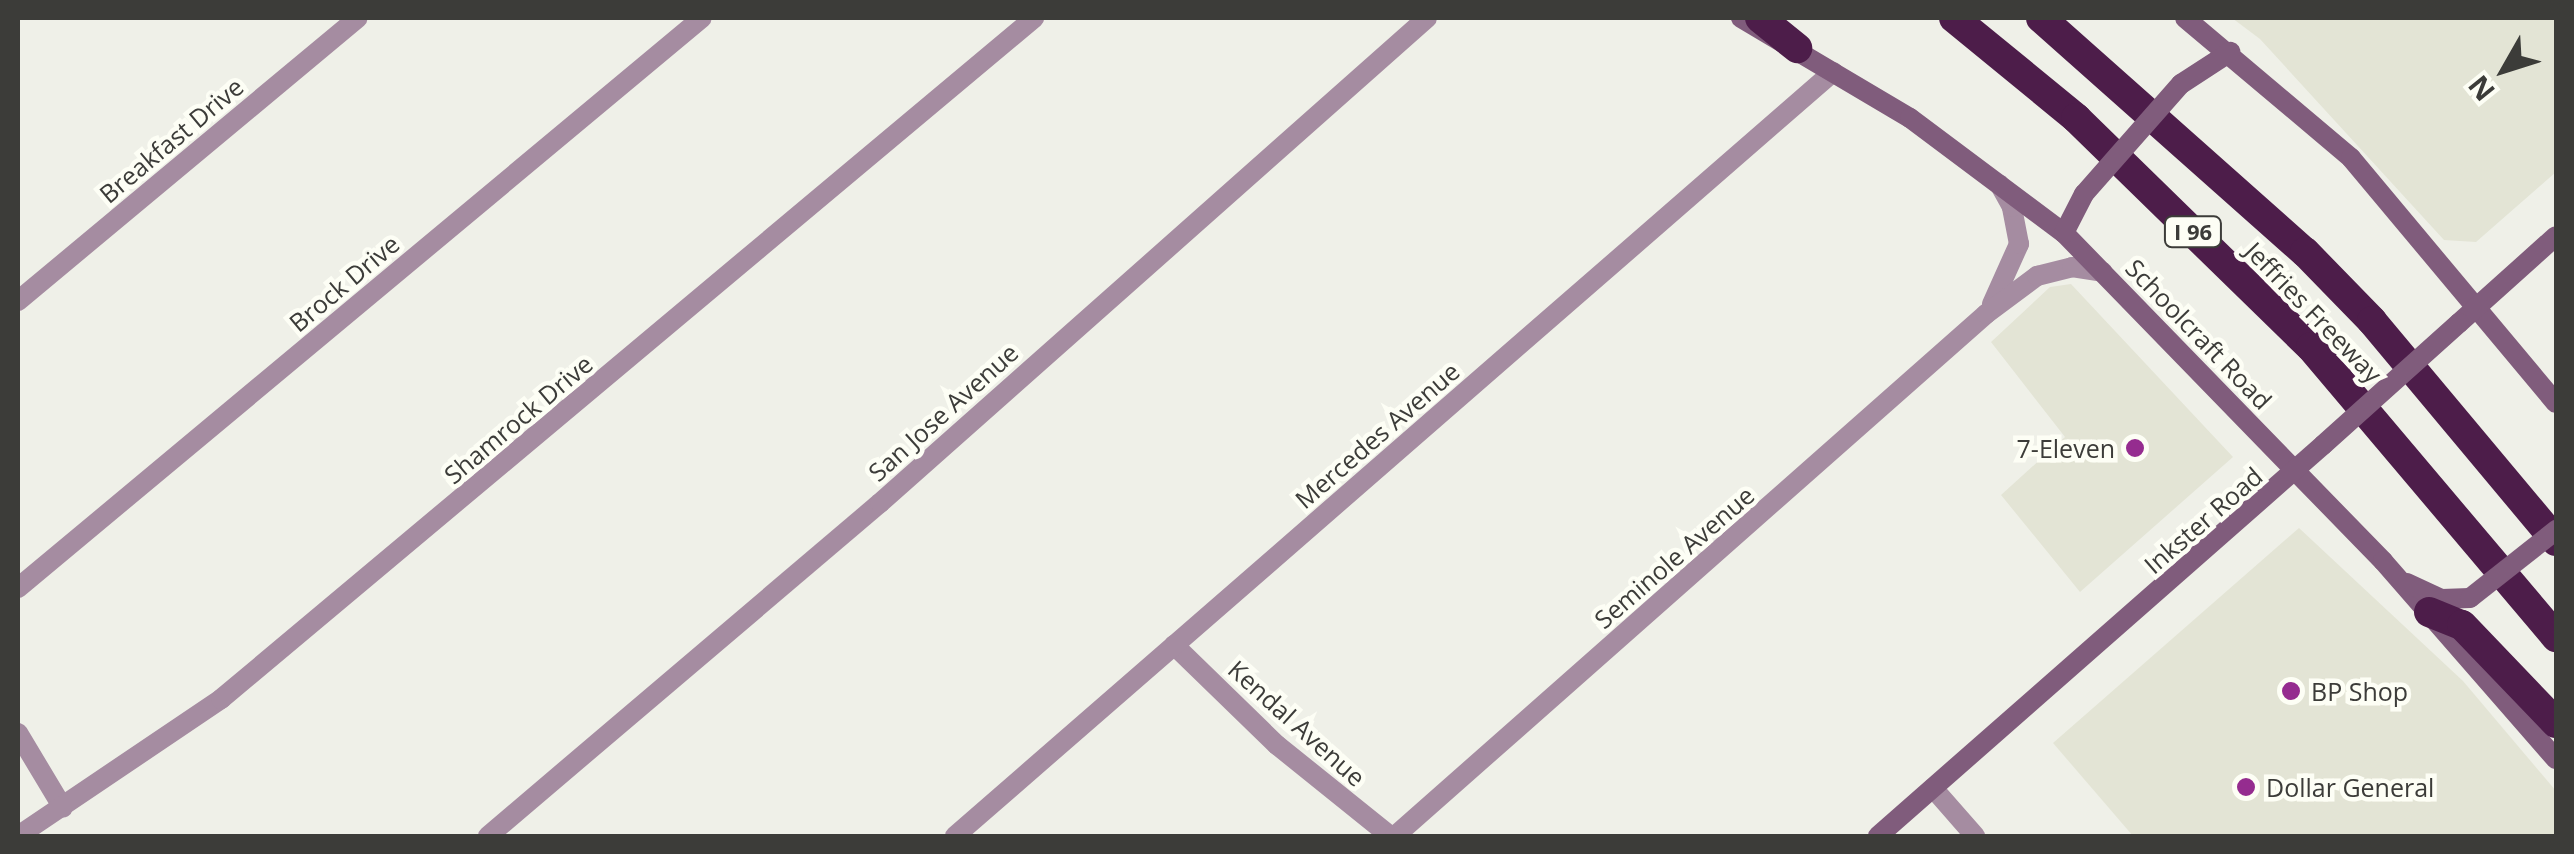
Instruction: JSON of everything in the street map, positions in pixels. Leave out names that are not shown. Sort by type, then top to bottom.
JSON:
[{"type":"highway","points":[[1760,18],[1797,48]]},
{"type":"highway","name":"Jeffries Freeway","points":[[1954,18],[2076,118],[2310,347],[2556,637]]},
{"type":"highway","name":"Jeffries Freeway","points":[[2041,18],[2306,252],[2372,321],[2556,541]]},
{"type":"highway","points":[[2429,612],[2462,625],[2556,723]]},
{"type":"main road","name":"Schoolcraft Road","points":[[1742,18],[1797,48],[1992,174],[2064,234],[2401,580],[2556,759]]},
{"type":"main road","points":[[2185,18],[2230,52],[2351,158],[2556,403]]},
{"type":"main road","points":[[2064,234],[2084,194],[2180,84],[2230,52]]},
{"type":"main road","name":"Inkster Road","points":[[1878,836],[2298,471],[2556,236]]},
{"type":"main road","points":[[2401,580],[2442,599],[2470,598],[2556,530]]},
{"type":"street","name":"Breakfast Drive","points":[[18,301],[358,18]]},
{"type":"street","name":"Brock Drive","points":[[18,588],[702,18]]},
{"type":"street","name":"Shamrock Drive","points":[[18,836],[221,699],[1034,18]]},
{"type":"street","name":"San Jose Avenue","points":[[488,836],[880,503],[1426,18]]},
{"type":"street","name":"Mercedes Avenue","points":[[955,836],[1833,72]]},
{"type":"street","points":[[1986,314],[2019,244],[2012,207],[1992,174]]},
{"type":"street","name":"Seminole Avenue","points":[[1393,836],[1986,314],[2037,276],[2072,267],[2104,272]]},
{"type":"street","name":"Kendal Avenue","points":[[1174,645],[1278,744],[1393,836]]},
{"type":"street","points":[[18,733],[64,808]]},
{"type":"street","points":[[1934,788],[1975,836]]},
{"type":"shaded area","points":[[2232,18],[2556,18],[2556,172],[2476,242],[2444,240],[2260,39]]},
{"type":"shaded area","points":[[2071,284],[2233,457],[2080,592],[2001,495],[2065,437],[1991,342],[2050,287]]},
{"type":"shaded area","points":[[2299,528],[2463,681],[2556,791],[2556,836],[2133,836],[2053,743]]},
{"type":"place","name":"7-Eleven","points":[[2135,448]]},
{"type":"place","name":"BP Shop","points":[[2291,691]]},
{"type":"place","name":"Dollar General","points":[[2246,787]]}]
